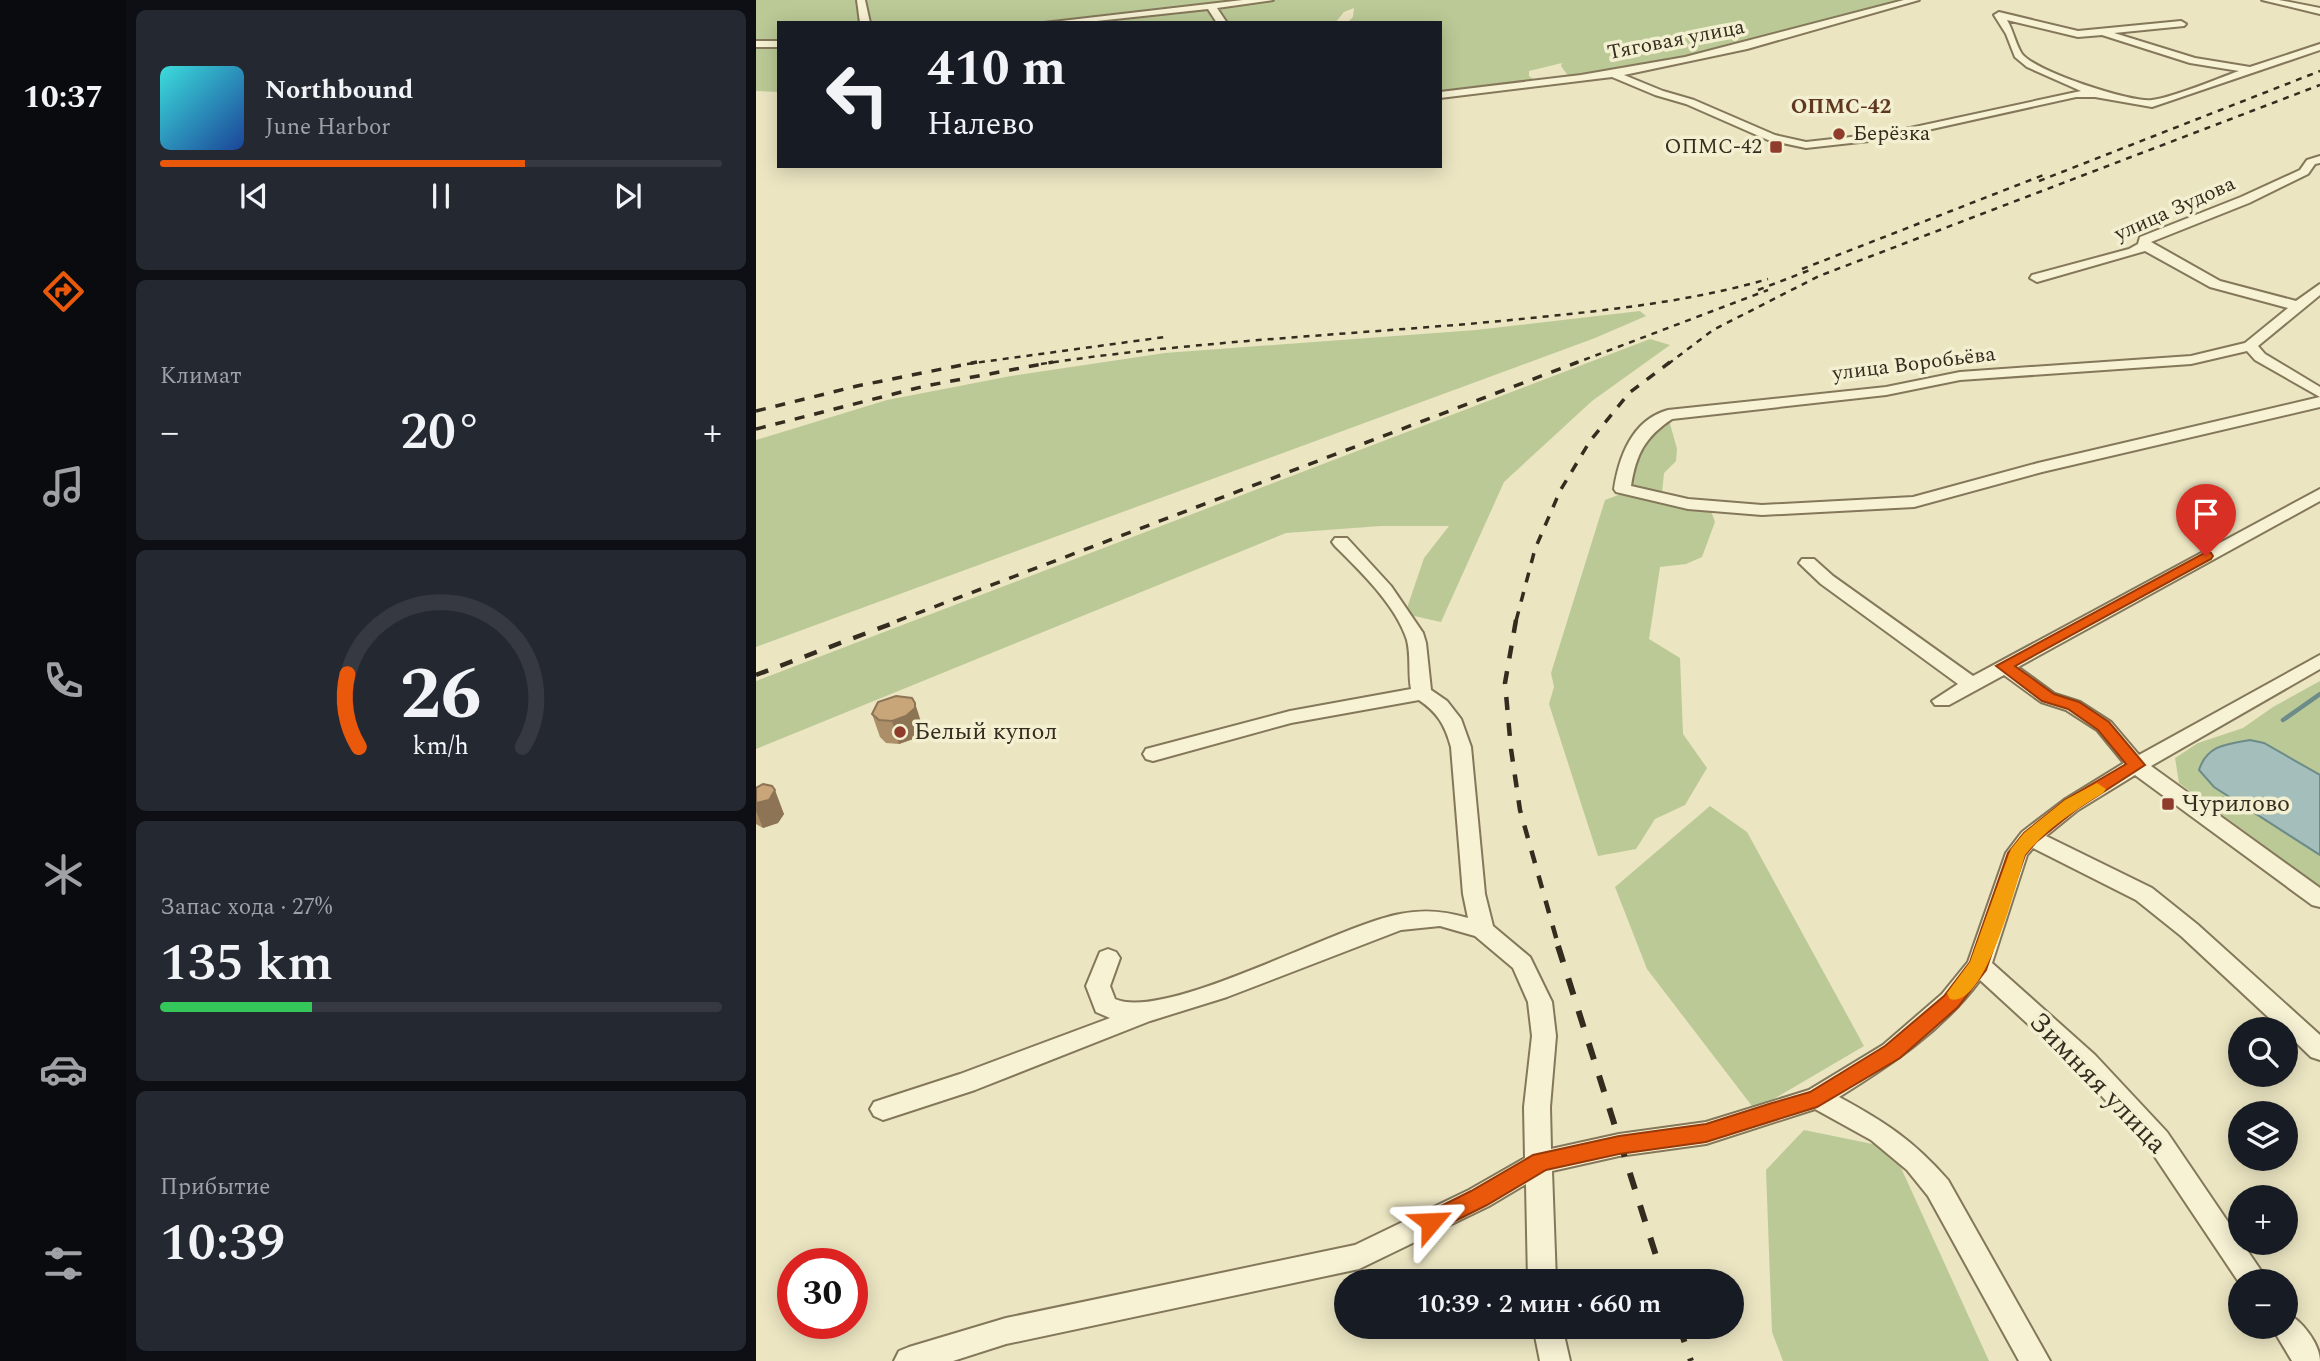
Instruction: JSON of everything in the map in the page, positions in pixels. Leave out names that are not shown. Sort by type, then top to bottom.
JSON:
[{"type":"street","points":[[861,0],[865,21]]},
{"type":"street","points":[[1135,0],[1147,21]]},
{"type":"street","points":[[1068,21],[1269,0]]},
{"type":"street","name":"Тяговая улица","points":[[1442,95],[1507,89],[1721,53],[1914,0]]},
{"type":"street","points":[[2266,0],[2320,11]]},
{"type":"street","points":[[1211,6],[1221,21]]},
{"type":"street","points":[[2095,94],[2092,90],[2031,65],[2018,55],[2011,34],[1999,15],[2072,33],[2181,24]]},
{"type":"street","points":[[2099,32],[2194,61],[2250,70]]},
{"type":"street","points":[[756,44],[777,44]]},
{"type":"street","points":[[1612,73],[1659,93],[1689,102],[1772,138],[1805,145],[1888,136],[2076,94],[2095,94],[2152,104],[2320,47]]},
{"type":"street","name":"улица Зудова","points":[[2037,278],[2145,246],[2144,240],[2245,200],[2304,172],[2311,162],[2320,159]]},
{"type":"street","points":[[2145,246],[2215,284],[2298,306]]},
{"type":"street","name":"улица Воробьёва","points":[[2320,288],[2250,346],[2191,360],[1960,376],[1886,391],[1668,415],[1644,429],[1626,459],[1622,489],[1688,504],[1762,510],[1914,502],[2038,468],[2320,402]]},
{"type":"street","points":[[2250,346],[2260,357],[2320,393]]},
{"type":"street","points":[[1942,701],[2320,494]]},
{"type":"street","points":[[1341,542],[1384,589],[1417,641],[1418,680],[1422,693],[1440,705],[1454,723],[1461,747],[1474,894],[1483,930]]},
{"type":"street","points":[[1808,563],[1827,580],[1972,685]]},
{"type":"street","points":[[909,1361],[1006,1331],[1359,1257],[1479,1198],[1541,1162],[1619,1145],[1706,1133],[1817,1098],[1892,1052],[1951,1001],[1979,965],[2017,853],[2030,837],[2071,805],[2136,765],[2320,661]]},
{"type":"street","points":[[2004,666],[2048,698],[2073,706],[2104,726],[2136,765],[2320,899]]},
{"type":"street","points":[[1153,754],[1290,717],[1422,693]]},
{"type":"street","points":[[2030,837],[2144,894],[2189,930],[2320,1050]]},
{"type":"street","points":[[883,1109],[966,1083],[1399,922],[1440,918],[1483,930],[1522,963],[1540,1002],[1544,1036],[1537,1107],[1541,1162],[1542,1269]]},
{"type":"street","points":[[1108,958],[1098,986],[1105,1005],[1120,1012],[1152,1012]]},
{"type":"street","name":"Зимняя улица","points":[[1979,965],[2086,1062],[2158,1140],[2246,1269]]},
{"type":"street","points":[[1817,1098],[1880,1132],[1916,1162],[1938,1188],[2035,1361]]},
{"type":"street","points":[[1550,1339],[1555,1361]]},
{"type":"street","points":[[2294,1339],[2309,1361]]},
{"type":"green space","points":[[756,0],[1900,0],[1721,51],[1569,77],[1561,66],[1562,63],[1529,71],[1529,76],[1536,81],[1442,93],[1442,21],[1349,21],[1353,17],[1354,8],[1344,12],[1337,21],[777,21],[777,92],[756,91]]},
{"type":"green space","points":[[1640,311],[1646,316],[1595,338],[756,647],[756,440],[887,400],[1011,376],[1165,353],[1476,330]]},
{"type":"green space","points":[[1650,339],[1670,345],[1592,401],[1504,482],[1441,622],[1405,614],[1424,558],[1449,526],[1381,526],[1286,533],[756,749],[756,681]]},
{"type":"green space","points":[[1669,420],[1677,449],[1676,461],[1664,473],[1661,503],[1711,511],[1715,522],[1702,557],[1686,564],[1660,567],[1649,639],[1680,658],[1683,734],[1707,768],[1685,805],[1655,819],[1636,849],[1598,856],[1549,704],[1554,687],[1551,673],[1605,500],[1629,491],[1635,443]]},
{"type":"green space","points":[[2320,681],[2320,887],[2179,783],[2175,758],[2198,743],[2243,728],[2273,707]]},
{"type":"green space","points":[[1710,806],[1747,832],[1864,1046],[1755,1110],[1647,969],[1615,887]]},
{"type":"green space","points":[[1804,1130],[1892,1148],[1989,1361],[1783,1361],[1772,1332],[1766,1170]]},
{"type":"water","name":"Чурилово","points":[[2250,740],[2264,743],[2320,775],[2320,855],[2214,787],[2199,770],[2207,755],[2219,747]]},
{"type":"building","points":[[896,696],[912,698],[915,708],[906,716],[892,721],[879,720],[872,714],[878,702]]},
{"type":"building","points":[[763,784],[772,786],[775,790],[769,800],[756,803],[756,788]]},
{"type":"waterway","points":[[2283,720],[2320,694]]},
{"type":"railway","points":[[2039,181],[2320,71]]},
{"type":"railway","points":[[1668,364],[1713,330],[1819,276],[2320,85]]},
{"type":"railway","points":[[1802,269],[2046,174]]},
{"type":"railway","points":[[1758,290],[1810,270]]},
{"type":"railway","points":[[1046,363],[1213,344],[1501,321],[1602,310],[1703,295],[1768,279]]},
{"type":"railway","points":[[1573,364],[1768,290]]},
{"type":"railway","points":[[967,364],[1165,337]]},
{"type":"railway","points":[[967,364],[977,362]]},
{"type":"railway","points":[[1046,363],[1053,362]]},
{"type":"railway","points":[[897,621],[1578,362]]},
{"type":"railway","points":[[1516,621],[1535,549],[1560,491],[1590,441],[1629,393],[1670,362]]},
{"type":"railway","points":[[756,429],[925,386],[1046,363]]},
{"type":"railway","points":[[1041,364],[1046,363]]},
{"type":"railway","points":[[756,411],[857,386],[967,364]]},
{"type":"railway","points":[[756,675],[901,620]]},
{"type":"railway","points":[[1516,620],[1505,683],[1511,749],[1520,810],[1559,948]]},
{"type":"railway","points":[[1558,946],[1660,1269]]},
{"type":"railway","points":[[1683,1339],[1691,1361]]},
{"type":"slow traffic","points":[[1957,993],[1979,965],[2017,853],[2030,837],[2071,805],[2097,789]]},
{"type":"place","name":"Берёзка","points":[[1839,134]]},
{"type":"place","name":"ОПМС-42","points":[[1776,147]]},
{"type":"place","name":"Белый купол","points":[[900,732]]},
{"type":"place","name":"Чурилово","points":[[2168,804]]},
{"type":"district","name":"ОПМС-42","points":[[1841,107]]},
{"type":"route","points":[[1431,1222],[1541,1162],[1619,1145],[1706,1133],[1817,1098],[1892,1052],[1951,1001],[1979,965],[2017,853],[2030,837],[2071,805],[2136,765],[2104,726],[2073,706],[2048,698],[2004,666],[2206,556]]}]
